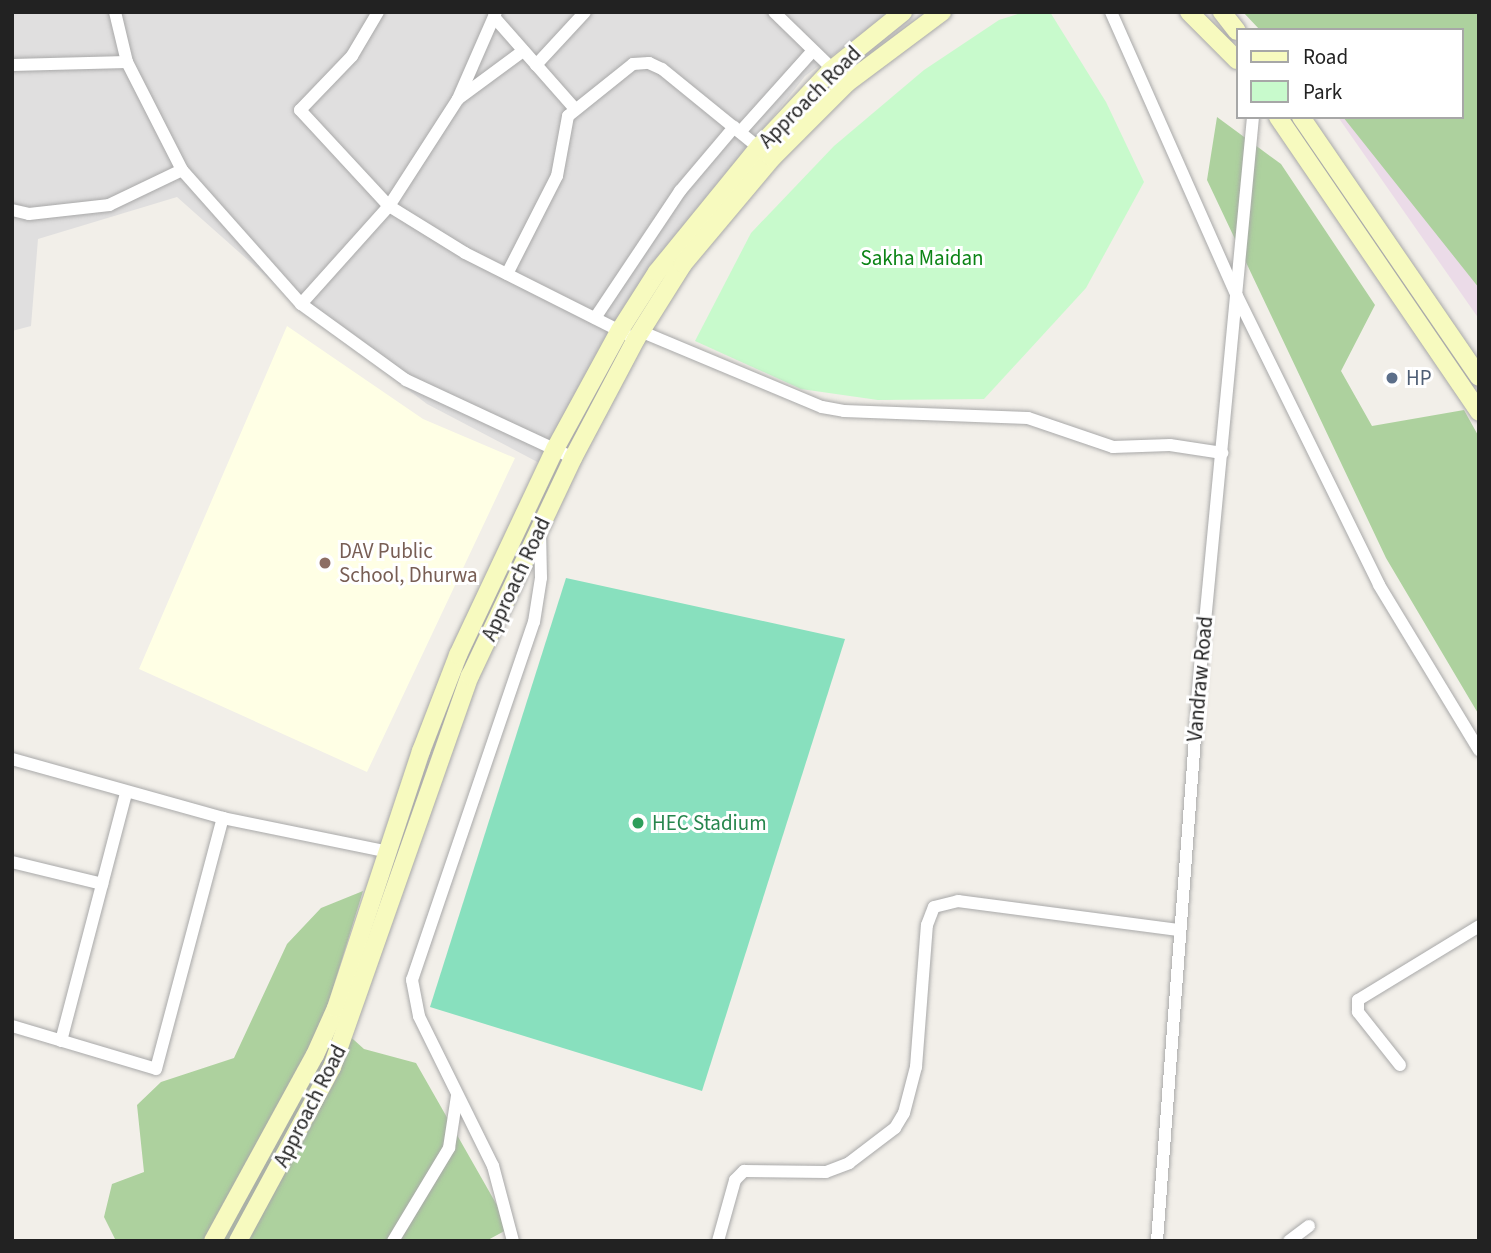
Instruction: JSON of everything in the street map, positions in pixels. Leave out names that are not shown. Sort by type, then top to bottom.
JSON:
[{"type":"street","points":[[115,12],[127,62],[182,170],[302,304],[337,334],[406,380],[573,458]]},
{"type":"street","points":[[378,12],[352,56],[300,110],[389,206],[507,274],[632,334],[811,402],[844,411],[1028,418],[1113,447],[1170,445],[1222,453]]},
{"type":"street","points":[[536,65],[584,12]]},
{"type":"street","points":[[775,12],[830,71],[847,83]]},
{"type":"street","name":"Approach Road","points":[[213,1241],[320,1043],[458,655],[555,449],[632,334],[765,153],[830,71],[903,12]]},
{"type":"street","name":"Approach Road","points":[[765,153],[847,83],[942,12]]},
{"type":"street","points":[[1111,12],[1237,296],[1379,585],[1479,750]]},
{"type":"street","points":[[1189,12],[1236,59]]},
{"type":"street","points":[[1222,12],[1236,30]]},
{"type":"street","points":[[302,304],[389,206],[458,99],[495,15],[575,109]]},
{"type":"street","points":[[458,99],[523,51]]},
{"type":"street","points":[[595,318],[680,191],[811,52]]},
{"type":"street","points":[[12,65],[127,62]]},
{"type":"street","points":[[507,274],[556,176],[565,123],[575,109],[628,67],[643,62],[663,69],[765,153]]},
{"type":"street","name":"Vandraw Road","points":[[1157,1241],[1174,1045],[1178,930],[1254,119]]},
{"type":"street","points":[[1279,119],[1479,412]]},
{"type":"street","points":[[1302,119],[1479,377]]},
{"type":"street","points":[[12,210],[29,214],[109,205],[182,170]]},
{"type":"street","name":"Approach Road","points":[[238,1241],[317,1099],[348,1030],[466,689],[632,334]]},
{"type":"street","points":[[513,1241],[493,1166],[419,1016],[412,980],[534,622],[541,578],[540,528]]},
{"type":"street","points":[[12,759],[223,818],[388,852]]},
{"type":"street","points":[[61,1041],[126,793]]},
{"type":"street","points":[[12,1026],[156,1069],[223,818]]},
{"type":"street","points":[[12,862],[102,884]]},
{"type":"street","points":[[718,1241],[736,1181],[744,1171],[826,1172],[849,1163],[895,1128],[904,1113],[916,1067],[927,925],[934,907],[958,901],[1178,930]]},
{"type":"street","points":[[1400,1065],[1358,1012],[1357,1000],[1479,926]]},
{"type":"street","points":[[393,1241],[449,1148],[457,1096]]},
{"type":"street","points":[[1289,1241],[1309,1226]]},
{"type":"shaded area","points":[[12,12],[890,12],[805,76],[647,277],[545,466],[427,404],[311,316],[177,197],[38,239],[31,326],[12,331]]},
{"type":"shaded area","points":[[1479,12],[1479,319],[1339,119],[1463,119],[1463,28]]},
{"type":"shaded area","name":"DAV Public School, Dhurwa","points":[[287,326],[423,419],[515,458],[367,772],[139,669]]},
{"type":"green space","name":"Sakha Maidan","points":[[1024,12],[1050,12],[1106,102],[1144,182],[1086,288],[984,399],[878,400],[801,389],[695,341],[751,233],[834,146],[924,70],[999,20]]},
{"type":"green space","points":[[1243,12],[1479,12],[1479,288],[1345,119],[1463,119],[1463,28],[1258,28]]},
{"type":"green space","points":[[1217,117],[1281,164],[1375,305],[1341,371],[1372,426],[1464,410],[1479,437],[1479,715],[1386,558],[1207,180]]},
{"type":"green space","name":"HEC Stadium","points":[[566,578],[845,639],[702,1091],[430,1007]]},
{"type":"green space","points":[[363,891],[325,1014],[364,1049],[416,1063],[510,1228],[486,1241],[116,1241],[104,1217],[112,1184],[144,1172],[137,1105],[161,1082],[234,1058],[287,944],[321,908]]},
{"type":"place","name":"HP","points":[[1392,378]]},
{"type":"place","name":"DAV Public School, Dhurwa","points":[[325,563]]},
{"type":"place","name":"HEC Stadium","points":[[638,823]]}]
